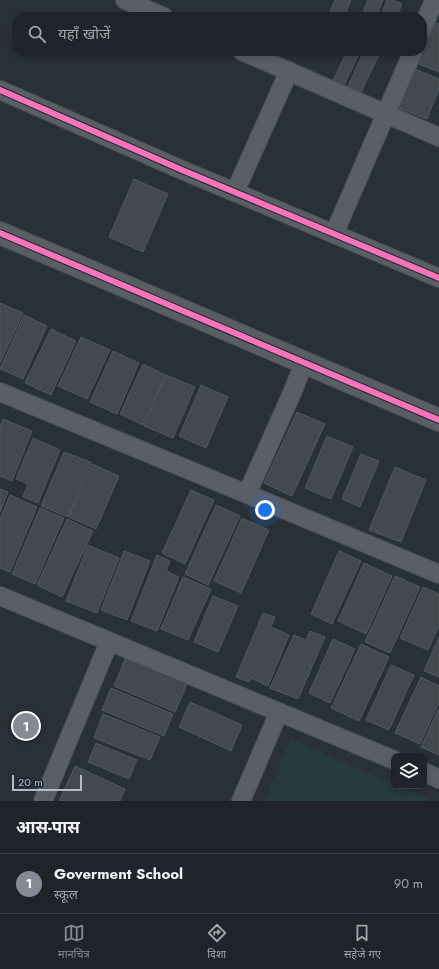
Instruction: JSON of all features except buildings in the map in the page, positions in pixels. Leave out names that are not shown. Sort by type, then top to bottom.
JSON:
[{"type":"street","points":[[125,0],[153,12]]},
{"type":"street","points":[[427,17],[433,3]]},
{"type":"street","points":[[254,56],[439,137]]},
{"type":"street","points":[[334,234],[411,56]]},
{"type":"street","points":[[235,192],[289,71]]},
{"type":"street","points":[[0,90],[235,192],[439,277]]},
{"type":"street","points":[[0,234],[439,420]]},
{"type":"street","points":[[247,494],[304,364]]},
{"type":"street","points":[[0,392],[439,574]]},
{"type":"street","points":[[0,596],[391,759]]},
{"type":"street","points":[[43,801],[109,642]]},
{"type":"street","points":[[241,801],[279,712]]},
{"type":"street","points":[[427,773],[439,779]]},
{"type":"green space","points":[[291,739],[391,783],[391,789],[407,789],[429,799],[428,801],[264,801]]},
{"type":"cycle path","points":[[0,90],[182,170],[439,278]]},
{"type":"cycle path","points":[[0,233],[439,420]]},
{"type":"place","name":"Goverment School","points":[[26,726]]}]
